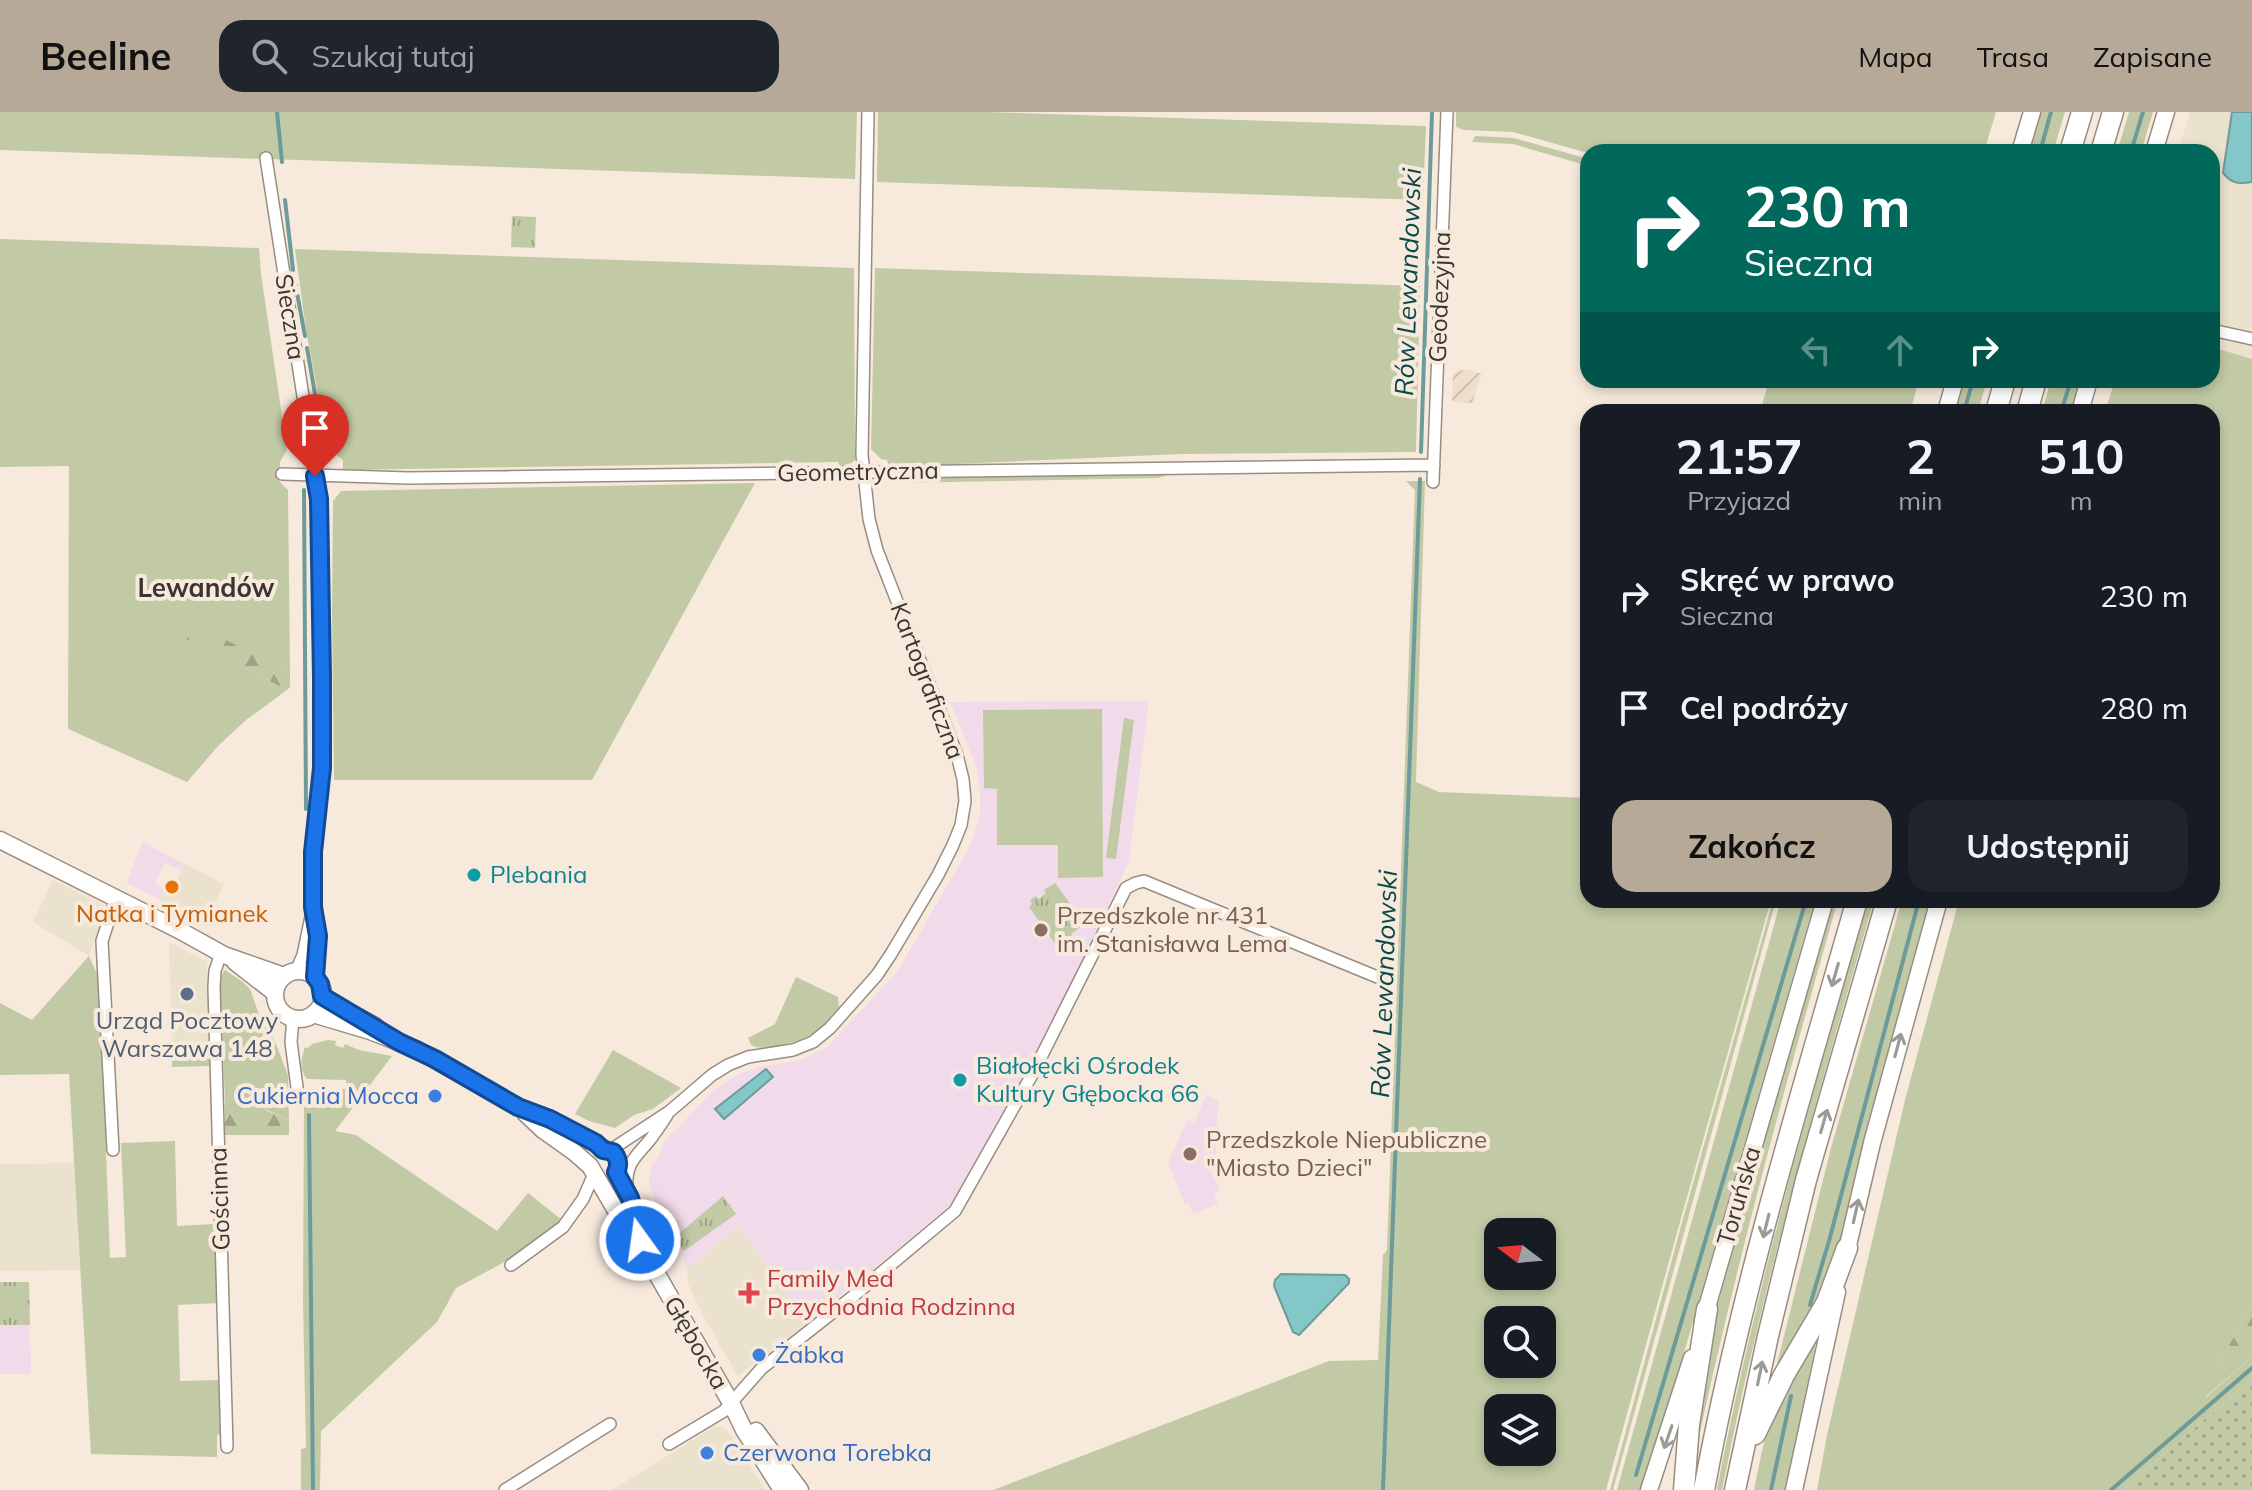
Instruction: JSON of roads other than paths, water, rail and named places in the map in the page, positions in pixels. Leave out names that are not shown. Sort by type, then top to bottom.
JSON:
[{"type":"highway","points":[[2072,144],[2082,112]]},
{"type":"highway","points":[[2103,144],[2113,112]]},
{"type":"highway","name":"Toruńska","points":[[1704,1490],[1739,1331],[1788,1140],[1855,908]]},
{"type":"highway","points":[[1736,1483],[1806,1180],[1885,908]]},
{"type":"highway","points":[[1736,1483],[1748,1448],[1780,1383],[1827,1302],[1847,1248]]},
{"type":"highway","points":[[1684,1490],[1689,1425],[1707,1309]]},
{"type":"street","name":"Kartograficzna","points":[[612,1159],[728,1065],[748,1057],[793,1050],[813,1042],[830,1028],[877,975],[891,954],[938,875],[961,825],[965,801],[957,755],[877,550],[869,519],[863,472],[868,112]]},
{"type":"street","name":"Geodezyjna","points":[[1433,482],[1447,112]]},
{"type":"street","points":[[2022,144],[2032,112]]},
{"type":"street","points":[[2156,144],[2166,112]]},
{"type":"street","name":"Sieczna","points":[[266,158],[319,499],[322,768],[313,852],[313,907],[318,936],[315,977]]},
{"type":"street","points":[[2220,332],[2250,340]]},
{"type":"street","name":"Geometryczna","points":[[282,474],[408,478],[1434,465]]},
{"type":"street","points":[[0,840],[223,954],[275,993]]},
{"type":"street","points":[[669,1444],[724,1411],[761,1369],[955,1211],[1033,1073],[1126,888],[1144,881],[1387,981]]},
{"type":"street","points":[[113,1150],[102,941],[116,898]]},
{"type":"street","name":"Sieczna","points":[[290,974],[305,947],[313,907]]},
{"type":"street","name":"Toruńska","points":[[1649,1490],[1678,1407],[1823,908]]},
{"type":"street","points":[[1794,1490],[1847,1248],[1892,1067],[1937,908]]},
{"type":"street","points":[[223,954],[290,974],[306,972],[315,977],[322,996],[320,1006],[313,1014]]},
{"type":"street","name":"Gościnna","points":[[223,954],[216,967],[214,987],[227,1447]]},
{"type":"street","points":[[290,974],[278,984],[275,993],[279,1009],[293,1018],[291,1042],[298,1095]]},
{"type":"street","name":"Głębocka","points":[[322,996],[518,1107],[550,1119],[596,1143],[612,1159],[628,1192],[640,1240]]},
{"type":"street","name":"Głębocka","points":[[293,1018],[313,1014],[399,1042]]},
{"type":"street","name":"Głębocka","points":[[518,1107],[594,1172],[615,1209],[640,1240],[744,1430],[782,1490]]},
{"type":"street","name":"Kartograficzna","points":[[628,1192],[630,1163],[670,1111]]},
{"type":"street","name":"Kartograficzna","points":[[612,1159],[637,1153]]},
{"type":"street","points":[[511,1265],[563,1227],[583,1199],[594,1172],[594,1155],[612,1159],[610,1177],[594,1172]]},
{"type":"street","name":"Głębocka","points":[[731,1403],[800,1490]]},
{"type":"street","points":[[505,1490],[610,1424]]},
{"type":"water","points":[[2232,112],[2252,112],[2252,182],[2236,182],[2223,173]]},
{"type":"water","points":[[766,1069],[773,1077],[724,1119],[715,1109]]},
{"type":"water","points":[[1281,1274],[1345,1275],[1349,1283],[1299,1335],[1293,1332],[1274,1286]]},
{"type":"waterway","points":[[277,112],[282,162]]},
{"type":"waterway","name":"Rów Lewandowski","points":[[1421,452],[1432,112]]},
{"type":"waterway","points":[[2042,144],[2051,112]]},
{"type":"waterway","points":[[2133,144],[2143,112]]},
{"type":"waterway","points":[[285,200],[293,270]]},
{"type":"waterway","points":[[295,282],[305,336]]},
{"type":"waterway","points":[[307,348],[318,411]]},
{"type":"waterway","points":[[1966,404],[1971,388]]},
{"type":"waterway","points":[[2064,404],[2068,388]]},
{"type":"waterway","points":[[321,422],[325,450],[321,451]]},
{"type":"waterway","name":"Rów Lewandowski","points":[[1383,1490],[1420,479]]},
{"type":"waterway","points":[[304,490],[306,809]]},
{"type":"waterway","points":[[1636,1475],[1804,908]]},
{"type":"waterway","points":[[1810,1305],[1917,908]]},
{"type":"waterway","points":[[309,1115],[313,1490]]},
{"type":"waterway","points":[[2111,1490],[2252,1368]]},
{"type":"waterway","points":[[1771,1490],[1791,1396]]},
{"type":"place","name":"Plebania","points":[[474,875]]},
{"type":"place","name":"Natka i Tymianek","points":[[172,887]]},
{"type":"place","name":"Przedszkole nr 431 im. Stanisława Lema","points":[[1041,930]]},
{"type":"place","name":"Urząd Pocztowy Warszawa 148","points":[[187,994]]},
{"type":"place","name":"Białołęcki Ośrodek Kultury Głębocka 66","points":[[960,1080]]},
{"type":"place","name":"Cukiernia Mocca","points":[[435,1096]]},
{"type":"place","name":"Przedszkole Niepubliczne \"Miasto Dzieci\"","points":[[1190,1154]]},
{"type":"place","name":"Family Med Przychodnia Rodzinna","points":[[749,1293]]},
{"type":"place","name":"Żabka","points":[[759,1355]]},
{"type":"place","name":"Czerwona Torebka","points":[[707,1453]]},
{"type":"district","name":"Lewandów","points":[[206,588]]}]
